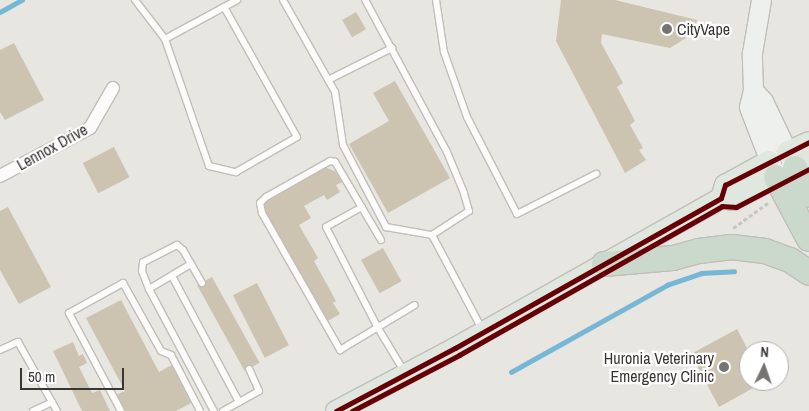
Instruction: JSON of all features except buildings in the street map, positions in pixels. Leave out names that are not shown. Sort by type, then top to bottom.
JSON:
[{"type":"highway","points":[[784,169],[809,194]]},
{"type":"highway","points":[[784,169],[809,239]]},
{"type":"highway","points":[[604,264],[673,258],[699,251],[732,247],[764,251],[790,260],[809,273]]},
{"type":"main road","points":[[336,411],[484,332],[721,198],[733,200],[784,169],[809,142]]},
{"type":"street","points":[[761,0],[752,58],[754,90],[763,102],[784,169]]},
{"type":"street","name":"Lennox Drive","points":[[0,176],[90,128],[113,88]]},
{"type":"lane","points":[[135,0],[165,39],[209,166],[236,172],[297,137],[224,6]]},
{"type":"lane","points":[[165,39],[237,0]]},
{"type":"lane","points":[[283,0],[335,92],[343,145],[386,227],[432,235],[469,212],[464,193],[447,152],[365,0]]},
{"type":"lane","points":[[436,0],[444,52],[466,117],[518,214],[596,174]]},
{"type":"lane","points":[[328,80],[392,48]]},
{"type":"lane","points":[[381,240],[335,162],[330,161],[266,197],[260,203],[262,213],[340,350],[414,305]]},
{"type":"lane","points":[[362,208],[326,227],[378,328],[405,374]]},
{"type":"lane","points":[[432,235],[484,332]]},
{"type":"lane","points":[[202,283],[183,250],[177,245],[143,262],[142,271],[149,289],[214,411]]},
{"type":"lane","points":[[149,289],[191,264]]},
{"type":"lane","points":[[172,276],[239,402]]},
{"type":"lane","points":[[121,411],[69,313],[123,283],[162,351],[171,355],[200,411]]},
{"type":"lane","points":[[0,350],[18,342],[57,411]]},
{"type":"lane","points":[[223,411],[259,391],[249,369]]},
{"type":"lane","points":[[33,411],[52,402]]},
{"type":"path","points":[[731,230],[771,200],[784,169]]},
{"type":"waterway","points":[[0,12],[22,0]]},
{"type":"waterway","points":[[511,372],[667,285],[701,273],[734,271]]},
{"type":"transit line","points":[[336,411],[455,348],[721,198],[725,185],[809,142]]},
{"type":"transit line","points":[[352,411],[459,355],[722,206],[736,207],[809,169]]},
{"type":"place","name":"CityVape","points":[[667,29]]},
{"type":"place","name":"Huronia Veterinary Emergency Clinic","points":[[724,367]]}]
